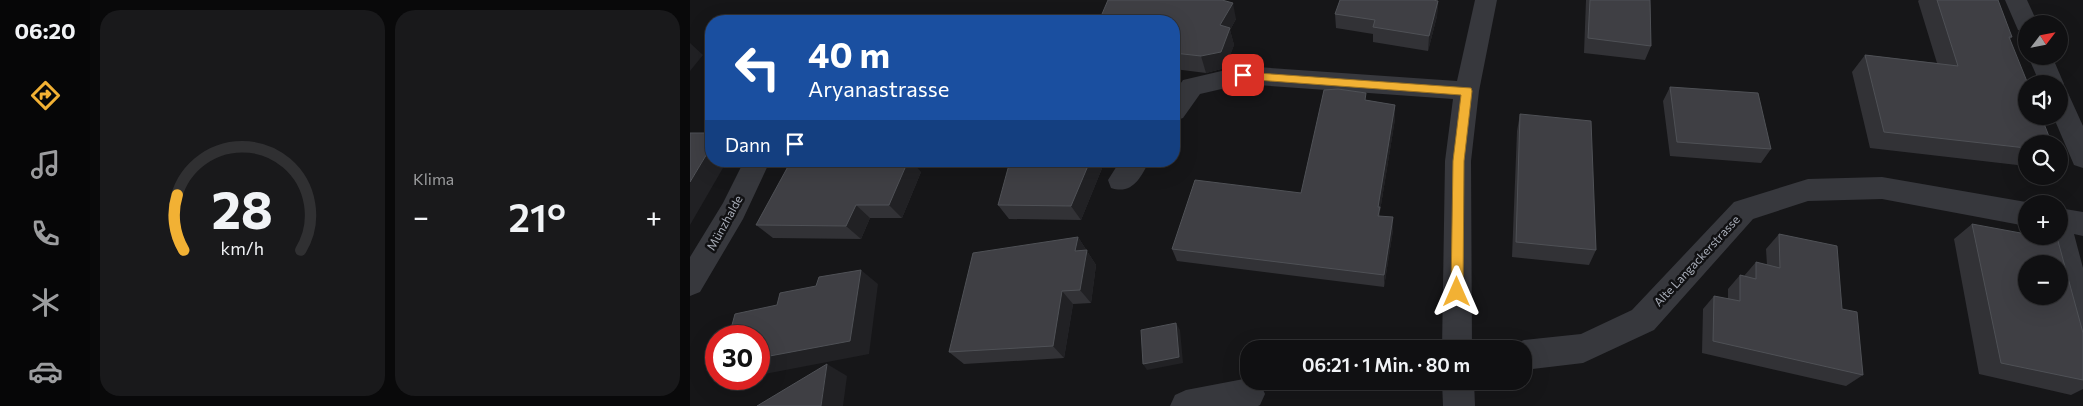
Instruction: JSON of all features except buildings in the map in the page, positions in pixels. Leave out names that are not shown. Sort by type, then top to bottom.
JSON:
[{"type":"street","points":[[1457,340],[1458,161],[1467,91],[1486,0]]},
{"type":"street","points":[[2016,0],[2022,15]]},
{"type":"street","points":[[1180,103],[1192,87],[1243,75],[1467,91]]},
{"type":"street","points":[[2068,121],[2083,157]]},
{"type":"street","name":"Münzhalde","points":[[690,284],[733,211],[754,167]]},
{"type":"street","name":"Alte Langackerstrasse","points":[[1532,354],[1583,348],[1643,320],[1744,210],[1808,190],[1882,188],[2018,213]]},
{"type":"street","points":[[2068,222],[2083,224]]},
{"type":"street","points":[[2062,245],[2083,324]]},
{"type":"street","points":[[1458,390],[1459,406]]},
{"type":"street","points":[[1186,406],[1249,394]]},
{"type":"route","points":[[1243,75],[1467,91],[1458,161],[1457,292]]}]
